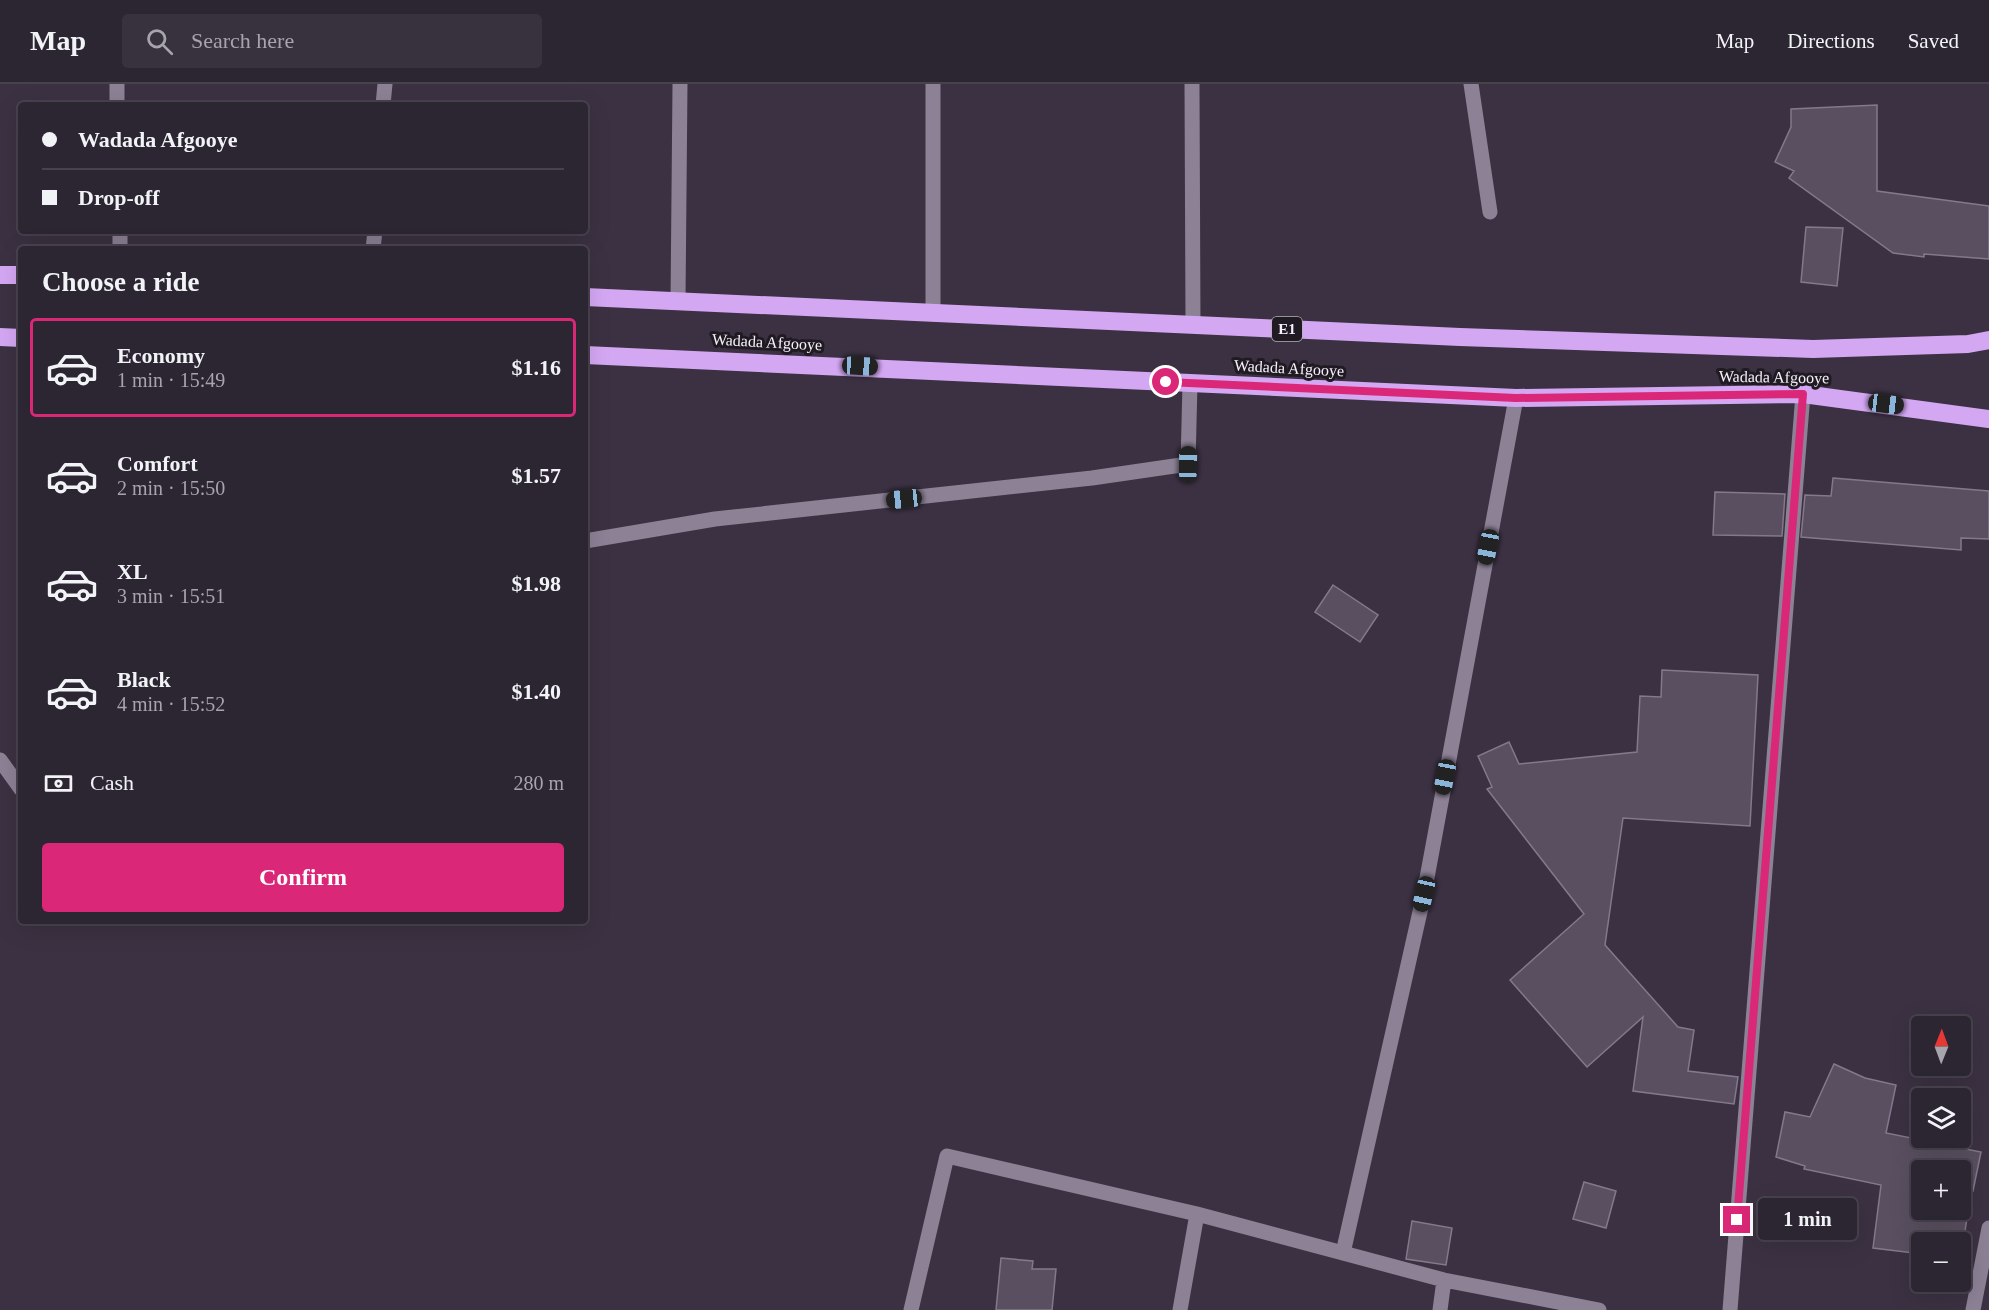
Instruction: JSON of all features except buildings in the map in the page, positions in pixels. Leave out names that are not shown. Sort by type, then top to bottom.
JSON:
[{"type":"highway","points":[[0,275],[18,275]]},
{"type":"highway","name":"Wadada Afgooye","points":[[588,297],[1193,325],[1813,349],[1968,344],[1989,340]]},
{"type":"highway","points":[[0,337],[18,338]]},
{"type":"highway","name":"Wadada Afgooye","points":[[588,355],[1516,398],[1803,394],[1989,419]]},
{"type":"street","points":[[117,84],[117,102]]},
{"type":"street","points":[[383,102],[385,84]]},
{"type":"street","points":[[678,302],[680,84]]},
{"type":"street","points":[[933,84],[933,313]]},
{"type":"street","points":[[1192,84],[1193,325]]},
{"type":"street","points":[[1471,84],[1490,212]]},
{"type":"street","points":[[588,540],[715,519],[1092,478],[1188,464],[1190,383]]},
{"type":"street","points":[[1730,1310],[1803,394]]},
{"type":"street","points":[[1343,1253],[1424,894],[1516,398]]},
{"type":"street","points":[[0,760],[18,785]]},
{"type":"street","points":[[910,1310],[947,1156],[1197,1214],[1444,1280],[1599,1310]]},
{"type":"street","points":[[1180,1310],[1197,1214]]},
{"type":"street","points":[[1973,1310],[1989,1228]]},
{"type":"street","points":[[1440,1310],[1444,1280]]},
{"type":"route","points":[[1166,382],[1516,398],[1803,394],[1737,1220]]}]
